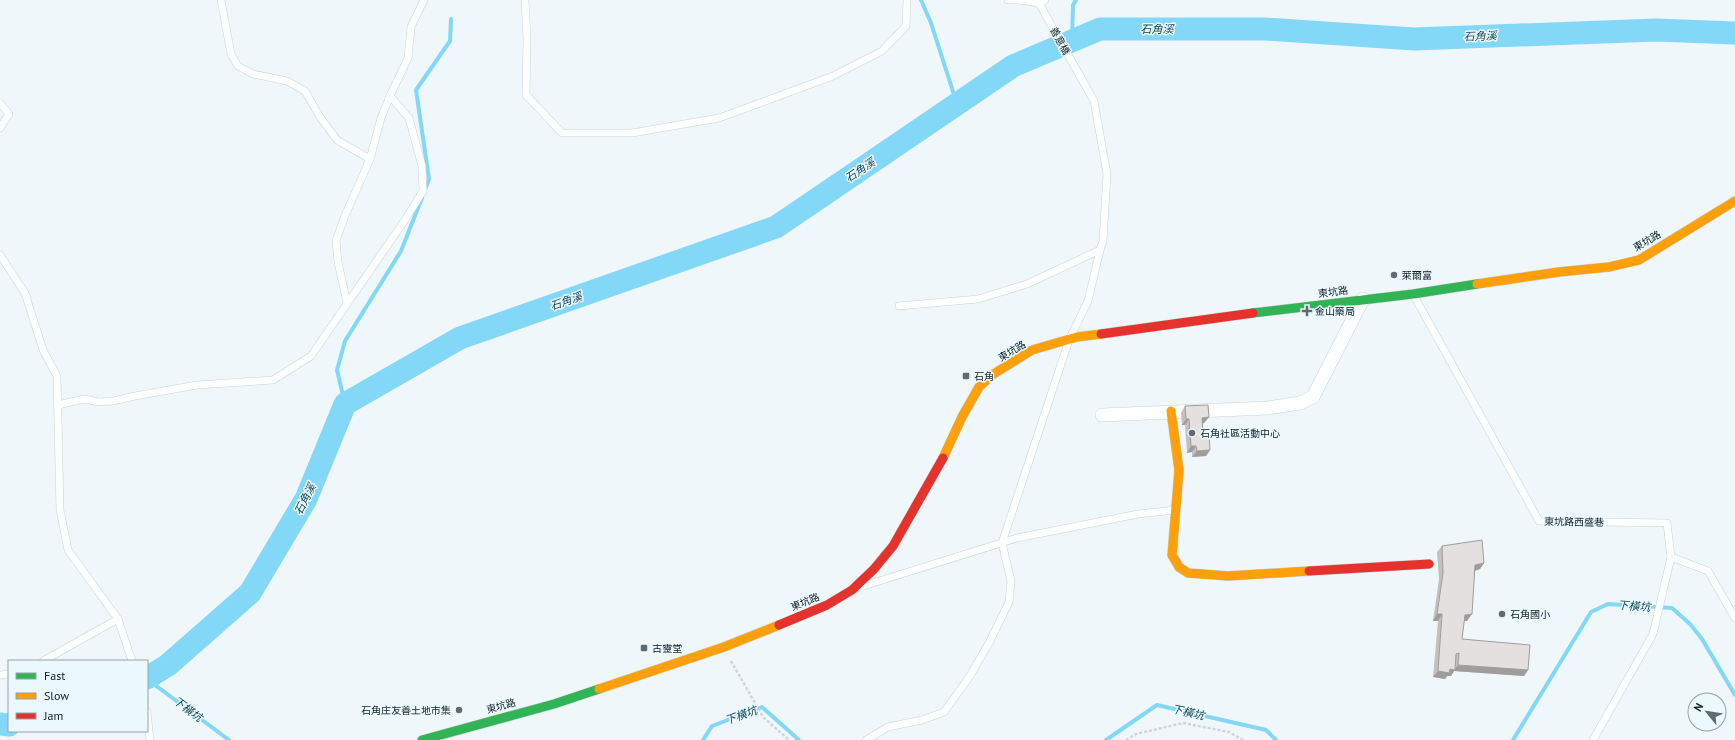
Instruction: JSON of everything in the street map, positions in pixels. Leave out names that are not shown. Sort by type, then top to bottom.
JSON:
[{"type":"street","name":"東坑路","points":[[422,740],[554,704],[724,647],[827,605],[852,590],[874,569],[893,546],[937,470],[962,417],[979,388],[992,375],[1032,350],[1085,336],[1363,299],[1413,294],[1559,272],[1609,267],[1639,260],[1735,201]]},
{"type":"street","points":[[1102,415],[1268,408],[1300,403],[1313,397],[1363,299]]},
{"type":"street","points":[[1171,411],[1179,470],[1172,555],[1179,567],[1188,573],[1228,576],[1429,564]]},
{"type":"lane","points":[[221,0],[231,54],[238,66],[253,74],[287,81],[305,91],[320,117],[337,140],[370,159]]},
{"type":"lane","points":[[347,303],[338,262],[336,241],[344,218],[370,159],[381,118],[408,58],[411,27],[424,0]]},
{"type":"lane","points":[[525,0],[527,38],[526,95],[562,134],[632,133],[719,118],[833,76],[882,51],[906,26],[907,0]]},
{"type":"lane","points":[[1008,0],[1041,1]]},
{"type":"lane","name":"善意橋","points":[[1002,543],[1068,340],[1088,301],[1103,241],[1107,174],[1094,101],[1041,1]]},
{"type":"lane","points":[[58,405],[84,399],[99,402],[113,401],[197,385],[274,380],[311,356],[405,220],[423,190],[422,166],[409,118],[390,96]]},
{"type":"lane","points":[[0,103],[10,114],[0,128]]},
{"type":"lane","points":[[899,306],[978,299],[1027,284],[1100,250]]},
{"type":"lane","points":[[0,255],[25,293],[43,350],[57,376],[60,510],[68,550],[118,619],[132,660]]},
{"type":"lane","name":"東坑路西盛巷","points":[[1413,294],[1538,521],[1667,523],[1671,557]]},
{"type":"lane","points":[[852,590],[1017,538],[1138,514],[1176,509]]},
{"type":"lane","points":[[866,740],[888,727],[922,720],[944,712],[965,682],[990,641],[1009,602],[1011,580],[1002,543]]},
{"type":"lane","points":[[1593,740],[1653,634],[1671,557],[1708,571],[1735,618]]},
{"type":"lane","points":[[45,660],[118,619]]},
{"type":"lane","points":[[148,722],[150,740]]},
{"type":"path","points":[[724,647],[762,717],[789,740]]},
{"type":"path","points":[[1126,740],[1136,734],[1183,722],[1229,732],[1242,740]]},
{"type":"building","points":[[1208,405],[1209,417],[1202,418],[1203,434],[1209,434],[1210,450],[1197,451],[1196,446],[1191,446],[1189,419],[1186,419],[1185,406]]},
{"type":"building","points":[[1482,540],[1484,563],[1475,565],[1472,614],[1465,615],[1462,639],[1530,645],[1528,670],[1458,665],[1459,653],[1456,654],[1455,670],[1450,669],[1449,673],[1438,671],[1442,614],[1437,614],[1443,573],[1442,546]]},
{"type":"waterway","points":[[921,0],[931,23],[957,104]]},
{"type":"waterway","points":[[1072,41],[1073,5],[1076,0]]},
{"type":"waterway","points":[[425,190],[429,179],[416,90],[450,41],[451,19]]},
{"type":"waterway","name":"石角溪","points":[[148,677],[168,665],[250,593],[306,499],[345,404],[460,338],[776,227],[1013,66],[1100,29],[1265,29],[1414,39],[1656,30],[1735,33]]},
{"type":"waterway","points":[[345,404],[337,370],[345,341],[401,251],[422,198]]},
{"type":"waterway","name":"下橫坑","points":[[1513,740],[1591,612],[1608,604],[1672,608],[1690,624],[1702,639],[1735,695]]},
{"type":"waterway","name":"下橫坑","points":[[148,680],[229,740]]},
{"type":"waterway","name":"下橫坑","points":[[1106,740],[1157,705],[1266,730],[1276,740]]},
{"type":"waterway","name":"下橫坑","points":[[703,740],[712,726],[762,707],[799,740]]},
{"type":"waterway","name":"石角溪","points":[[0,724],[8,725]]},
{"type":"traffic: fast","points":[[1253,313],[1413,294],[1477,284]]},
{"type":"traffic: fast","points":[[422,740],[554,704],[599,689]]},
{"type":"traffic: slow","points":[[1477,284],[1559,272],[1609,267],[1639,260],[1735,201]]},
{"type":"traffic: slow","points":[[943,458],[962,417],[979,387],[992,375],[1032,350],[1077,337],[1101,334]]},
{"type":"traffic: slow","points":[[1171,411],[1179,470],[1172,555],[1179,567],[1188,573],[1228,576],[1309,571]]},
{"type":"traffic: slow","points":[[599,689],[724,647],[779,625]]},
{"type":"traffic: jam","points":[[1101,334],[1253,313]]},
{"type":"traffic: jam","points":[[779,625],[827,605],[852,590],[874,569],[893,546],[943,458]]},
{"type":"traffic: jam","points":[[1309,571],[1429,564]]},
{"type":"place","name":"萊爾富","points":[[1394,275]]},
{"type":"place","name":"金山藥局","points":[[1307,311]]},
{"type":"place","name":"石角","points":[[966,376]]},
{"type":"place","name":"石角社區活動中心","points":[[1192,433]]},
{"type":"place","name":"石角國小","points":[[1502,614]]},
{"type":"place","name":"古靈堂","points":[[644,648]]},
{"type":"place","name":"石角庄友善土地市集","points":[[459,710]]}]
